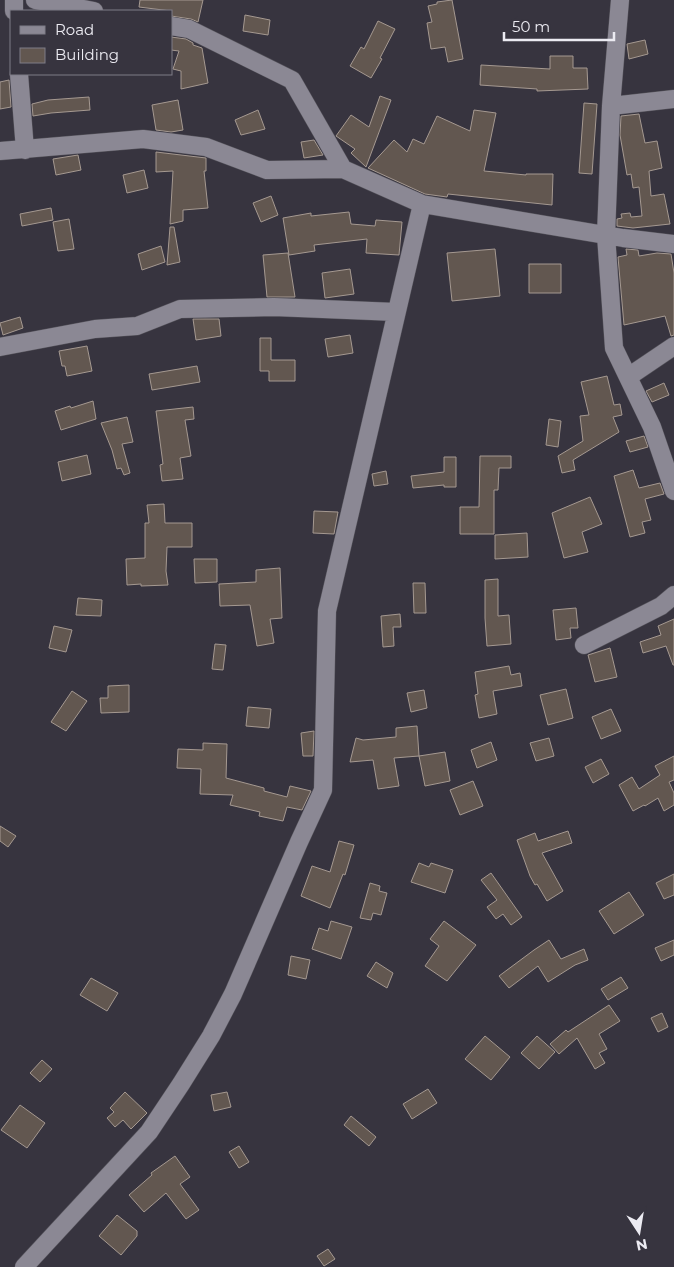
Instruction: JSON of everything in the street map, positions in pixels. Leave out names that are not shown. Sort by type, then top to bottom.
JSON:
[{"type":"street","points":[[34,0],[89,10]]},
{"type":"street","points":[[620,0],[611,106],[606,235],[614,348],[652,427],[674,491]]},
{"type":"street","points":[[172,26],[189,29],[292,80],[343,169]]},
{"type":"street","points":[[19,75],[26,150]]},
{"type":"street","points":[[611,106],[674,100]]},
{"type":"street","points":[[0,151],[143,139],[206,147],[267,170],[343,169],[422,204],[606,235],[674,244]]},
{"type":"street","points":[[24,1267],[149,1132],[196,1060],[233,994],[323,790],[327,611],[422,204]]},
{"type":"street","points":[[0,347],[95,329],[137,326],[180,309],[274,307],[396,312]]},
{"type":"street","points":[[628,377],[674,346]]},
{"type":"street","points":[[584,645],[661,606],[674,595]]},
{"type":"building","points":[[140,0],[203,0],[198,22],[172,16],[172,10],[139,7]]},
{"type":"building","points":[[452,0],[463,59],[448,62],[445,47],[431,49],[427,23],[432,22],[428,6],[437,4],[437,2]]},
{"type":"building","points":[[245,15],[270,20],[268,35],[243,31]]},
{"type":"building","points":[[378,21],[395,29],[380,58],[382,59],[371,78],[350,66],[361,47],[364,49]]},
{"type":"building","points":[[172,37],[186,39],[193,43],[193,45],[202,48],[208,83],[181,89],[181,71],[173,69],[179,51],[172,50]]},
{"type":"building","points":[[645,40],[648,54],[629,59],[627,44]]},
{"type":"building","points":[[550,56],[573,56],[573,68],[587,68],[588,89],[537,91],[537,89],[480,85],[481,65],[550,69]]},
{"type":"building","points":[[9,80],[11,107],[0,109],[0,82]]},
{"type":"building","points":[[380,96],[391,100],[366,167],[351,153],[355,149],[336,136],[351,115],[369,127]]},
{"type":"building","points":[[89,97],[90,110],[33,116],[32,104],[48,100]]},
{"type":"building","points":[[178,100],[183,130],[171,132],[156,130],[152,105]]},
{"type":"building","points":[[584,103],[597,104],[592,174],[579,173]]},
{"type":"building","points":[[258,110],[265,129],[241,135],[235,120]]},
{"type":"building","points":[[474,110],[496,113],[484,171],[526,175],[553,174],[552,205],[448,194],[447,197],[425,194],[368,168],[394,140],[407,152],[413,139],[424,144],[437,116],[470,131]]},
{"type":"building","points":[[639,114],[645,143],[657,141],[662,168],[649,171],[651,196],[664,194],[670,224],[633,228],[617,226],[617,219],[622,218],[621,214],[630,213],[631,217],[642,216],[639,187],[633,188],[631,174],[627,175],[620,135],[621,116]]},
{"type":"building","points":[[314,140],[323,155],[304,158],[301,142]]},
{"type":"building","points":[[156,152],[206,158],[206,171],[204,171],[208,208],[183,210],[183,221],[170,224],[173,171],[156,172]]},
{"type":"building","points":[[78,155],[81,170],[56,175],[53,159]]},
{"type":"building","points":[[144,170],[148,188],[127,193],[123,175]]},
{"type":"building","points":[[271,196],[278,215],[261,222],[253,203]]},
{"type":"building","points":[[51,208],[53,220],[22,226],[20,214]]},
{"type":"building","points":[[349,212],[351,224],[375,226],[376,220],[402,222],[399,255],[366,253],[367,239],[314,245],[315,251],[289,255],[283,218],[311,213],[311,216]]},
{"type":"building","points":[[69,219],[74,249],[58,251],[53,222]]},
{"type":"building","points":[[170,227],[174,227],[180,262],[167,265]]},
{"type":"building","points":[[161,246],[165,262],[142,270],[138,254]]},
{"type":"building","points":[[495,249],[500,296],[452,301],[447,253]]},
{"type":"building","points":[[626,249],[638,250],[639,256],[657,253],[671,254],[674,273],[674,335],[671,336],[665,316],[624,325],[618,257],[627,255]]},
{"type":"building","points":[[288,253],[295,297],[267,297],[263,255]]},
{"type":"building","points":[[529,264],[561,264],[561,293],[529,293]]},
{"type":"building","points":[[350,269],[354,294],[325,298],[322,273]]},
{"type":"building","points":[[20,317],[23,328],[3,335],[0,323]]},
{"type":"building","points":[[193,319],[219,319],[221,336],[196,340]]},
{"type":"building","points":[[350,335],[353,353],[328,357],[325,339]]},
{"type":"building","points":[[260,338],[271,338],[271,360],[295,360],[295,381],[269,381],[269,371],[260,371]]},
{"type":"building","points":[[87,346],[92,371],[67,376],[65,366],[62,366],[59,351]]},
{"type":"building","points":[[197,366],[200,382],[152,390],[149,374]]},
{"type":"building","points":[[607,376],[614,405],[620,404],[622,415],[613,417],[619,432],[573,460],[575,470],[562,473],[558,456],[583,441],[580,416],[589,415],[581,382]]},
{"type":"building","points":[[664,383],[669,395],[652,402],[646,391]]},
{"type":"building","points":[[93,401],[96,419],[61,430],[55,411]]},
{"type":"building","points":[[193,407],[194,419],[185,420],[191,456],[180,458],[183,479],[162,481],[160,465],[163,464],[156,411]]},
{"type":"building","points":[[127,417],[133,442],[122,444],[130,473],[124,475],[121,468],[117,469],[112,450],[101,423]]},
{"type":"building","points":[[549,419],[561,421],[558,447],[546,445]]},
{"type":"building","points":[[644,436],[648,447],[630,452],[626,441]]},
{"type":"building","points":[[87,455],[91,474],[62,481],[58,462]]},
{"type":"building","points":[[480,456],[511,456],[511,468],[499,468],[498,490],[494,490],[494,534],[460,534],[460,507],[479,507]]},
{"type":"building","points":[[444,457],[456,457],[456,487],[444,487],[444,485],[413,488],[411,476],[444,472]]},
{"type":"building","points":[[633,470],[639,488],[660,483],[664,494],[645,499],[651,520],[642,522],[645,533],[630,537],[614,476]]},
{"type":"building","points":[[386,471],[388,484],[374,486],[372,474]]},
{"type":"building","points":[[590,497],[602,524],[582,532],[588,552],[564,558],[552,513]]},
{"type":"building","points":[[164,504],[165,523],[192,523],[192,547],[167,547],[166,571],[168,585],[127,585],[126,559],[145,558],[145,523],[149,523],[147,505]]},
{"type":"building","points":[[314,511],[338,512],[334,534],[313,533]]},
{"type":"building","points":[[527,533],[528,557],[495,559],[495,535]]},
{"type":"building","points":[[194,559],[217,559],[217,582],[195,583]]},
{"type":"building","points":[[280,568],[282,618],[270,619],[274,643],[257,646],[250,605],[220,606],[219,584],[256,582],[256,570]]},
{"type":"building","points":[[498,579],[498,616],[509,615],[511,644],[487,646],[485,580]]},
{"type":"building","points":[[413,583],[425,583],[426,613],[414,613]]},
{"type":"building","points":[[78,598],[102,600],[101,616],[76,615]]},
{"type":"building","points":[[576,608],[578,628],[570,628],[571,638],[556,640],[553,610]]},
{"type":"building","points":[[400,614],[401,627],[393,627],[394,646],[383,647],[381,616]]},
{"type":"building","points":[[674,619],[674,665],[666,646],[643,653],[640,642],[661,635],[658,626]]},
{"type":"building","points":[[54,626],[72,630],[66,652],[49,648]]},
{"type":"building","points":[[215,644],[226,645],[223,670],[212,669]]},
{"type":"building","points":[[610,648],[617,677],[595,682],[588,655]]},
{"type":"building","points":[[509,666],[511,675],[520,673],[522,686],[493,691],[497,714],[479,718],[475,695],[478,694],[475,672]]},
{"type":"building","points":[[129,685],[129,712],[101,713],[100,698],[108,698],[108,686]]},
{"type":"building","points":[[566,689],[573,718],[548,725],[540,695]]},
{"type":"building","points":[[424,690],[427,708],[411,712],[407,693]]},
{"type":"building","points":[[72,691],[87,701],[66,731],[51,722]]},
{"type":"building","points":[[248,707],[271,709],[269,728],[246,726]]},
{"type":"building","points":[[611,709],[621,731],[601,739],[592,717]]},
{"type":"building","points":[[417,726],[419,756],[394,758],[399,786],[378,789],[373,760],[350,762],[356,738],[363,740],[396,737],[396,728]]},
{"type":"building","points":[[314,731],[313,756],[303,756],[301,733]]},
{"type":"building","points":[[549,738],[554,756],[536,761],[530,743]]},
{"type":"building","points":[[491,742],[497,760],[477,768],[471,750]]},
{"type":"building","points":[[203,743],[227,744],[226,778],[264,788],[264,791],[287,797],[290,786],[311,791],[302,810],[287,807],[283,821],[259,816],[260,812],[230,805],[233,795],[200,794],[201,769],[177,768],[178,749],[203,750]]},
{"type":"building","points":[[445,752],[450,781],[425,786],[419,756]]},
{"type":"building","points":[[674,756],[674,780],[669,782],[674,793],[674,805],[664,811],[658,798],[633,811],[619,785],[632,777],[639,789],[660,775],[655,766]]},
{"type":"building","points":[[601,759],[609,774],[593,783],[585,767]]},
{"type":"building","points":[[473,781],[483,806],[460,815],[450,790]]},
{"type":"building","points":[[0,826],[16,836],[8,847],[0,841]]},
{"type":"building","points":[[568,831],[572,843],[542,853],[563,891],[547,901],[530,876],[517,840],[535,833],[538,841]]},
{"type":"building","points":[[339,841],[354,845],[345,875],[343,874],[330,908],[301,896],[312,866],[330,872]]},
{"type":"building","points":[[419,863],[429,867],[431,863],[453,870],[445,893],[411,882]]},
{"type":"building","points":[[491,873],[522,917],[511,925],[503,914],[496,919],[487,907],[497,900],[481,880]]},
{"type":"building","points":[[674,874],[674,895],[664,899],[656,883]]},
{"type":"building","points":[[370,883],[380,886],[379,891],[387,893],[381,915],[373,913],[371,920],[360,918]]},
{"type":"building","points":[[629,892],[644,915],[614,934],[599,911]]},
{"type":"building","points":[[331,921],[352,927],[341,959],[312,949],[319,928],[328,931]]},
{"type":"building","points":[[444,921],[476,945],[447,981],[425,966],[439,946],[430,939]]},
{"type":"building","points":[[549,940],[561,959],[584,949],[588,960],[575,965],[548,982],[538,966],[509,988],[499,976]]},
{"type":"building","points":[[674,940],[674,955],[661,961],[655,948]]},
{"type":"building","points":[[291,956],[310,960],[306,979],[288,975]]},
{"type":"building","points":[[376,962],[393,973],[387,988],[367,976]]},
{"type":"building","points":[[621,977],[628,988],[608,1000],[601,989]]},
{"type":"building","points":[[91,978],[118,993],[107,1011],[80,995]]},
{"type":"building","points":[[609,1005],[620,1021],[599,1034],[607,1049],[599,1053],[605,1063],[595,1069],[577,1038],[559,1054],[550,1044],[566,1030],[568,1032]]},
{"type":"building","points":[[662,1013],[668,1027],[658,1032],[651,1018]]},
{"type":"building","points":[[485,1036],[510,1057],[491,1080],[465,1059]]},
{"type":"building","points":[[537,1036],[555,1052],[539,1069],[521,1053]]},
{"type":"building","points":[[42,1060],[52,1069],[40,1082],[30,1073]]},
{"type":"building","points":[[428,1089],[437,1103],[412,1119],[403,1104]]},
{"type":"building","points":[[125,1092],[147,1113],[131,1129],[123,1120],[115,1127],[107,1118],[114,1112],[110,1108]]},
{"type":"building","points":[[227,1092],[231,1107],[214,1111],[211,1095]]},
{"type":"building","points":[[20,1105],[45,1123],[27,1148],[1,1130]]},
{"type":"building","points":[[351,1116],[376,1137],[369,1146],[344,1125]]},
{"type":"building","points":[[239,1146],[249,1162],[239,1168],[229,1152]]},
{"type":"building","points":[[175,1156],[190,1177],[180,1184],[199,1210],[186,1219],[166,1193],[144,1212],[129,1195],[152,1175],[151,1173]]},
{"type":"building","points":[[117,1215],[137,1231],[137,1236],[121,1255],[99,1236]]},
{"type":"building","points":[[328,1249],[335,1259],[324,1266],[317,1256]]}]
